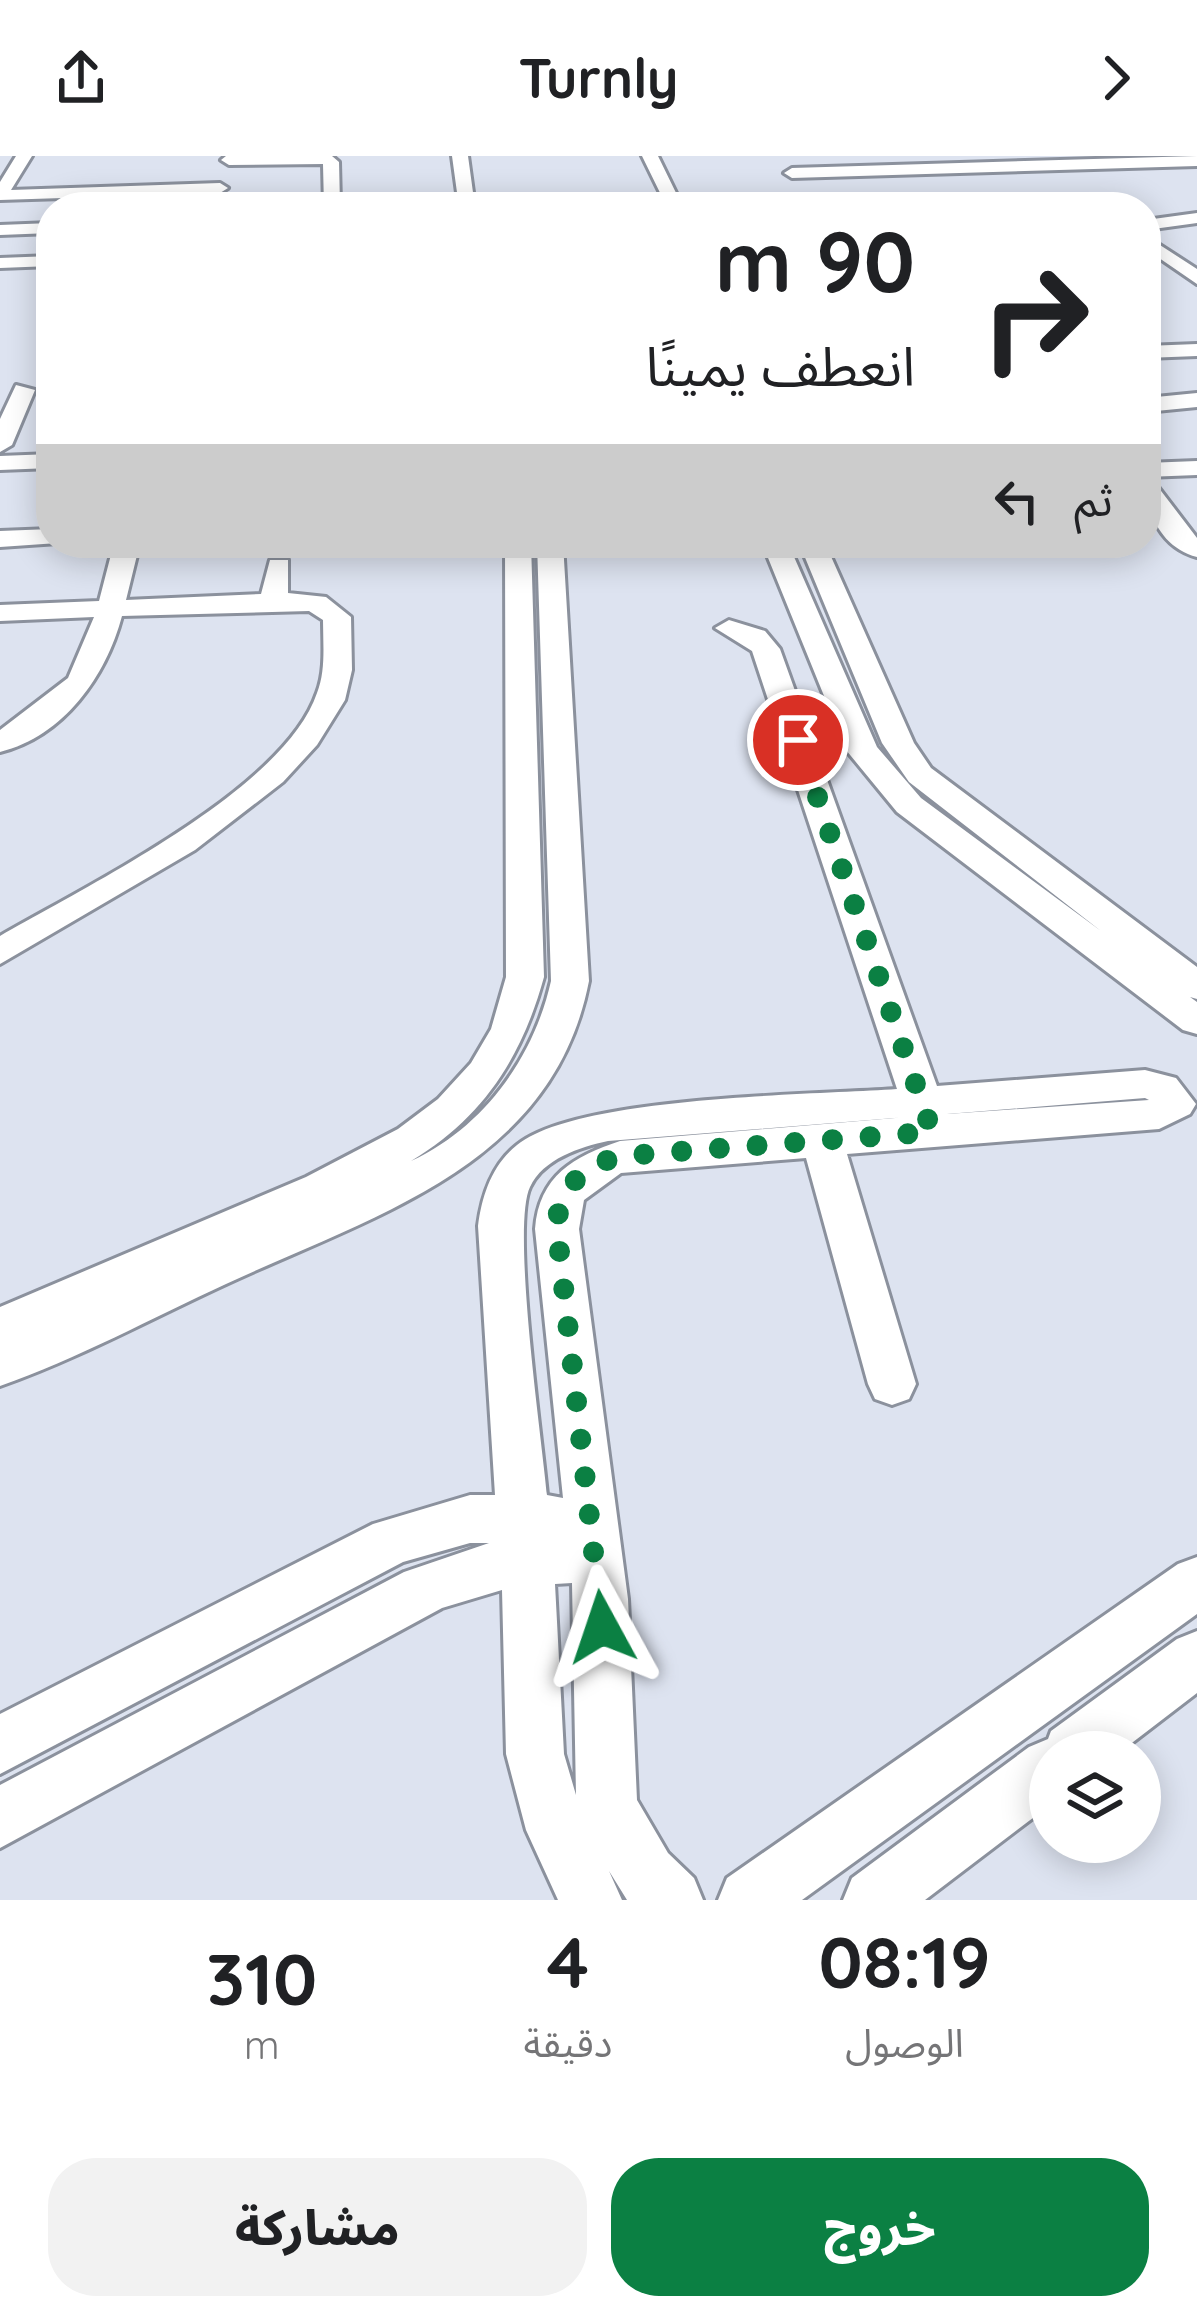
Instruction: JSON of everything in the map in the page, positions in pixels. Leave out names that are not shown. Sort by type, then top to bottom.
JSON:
[{"type":"street","points":[[24,156],[0,195],[36,197]]},
{"type":"street","points":[[444,156],[448,192]]},
{"type":"street","points":[[460,156],[465,192]]},
{"type":"street","points":[[650,156],[668,192]]},
{"type":"street","points":[[780,156],[806,192]]},
{"type":"street","points":[[219,192],[230,158],[317,157],[332,162],[338,173],[335,192]]},
{"type":"street","points":[[792,173],[991,161],[1193,160]]},
{"type":"street","points":[[178,192],[220,188]]},
{"type":"street","points":[[1161,223],[1197,218]]},
{"type":"street","points":[[0,230],[36,229]]},
{"type":"street","points":[[1190,251],[1197,275]]},
{"type":"street","points":[[1161,252],[1197,275]]},
{"type":"street","points":[[0,263],[36,262]]},
{"type":"street","points":[[1161,351],[1197,350]]},
{"type":"street","points":[[0,446],[11,395]]},
{"type":"street","points":[[1161,404],[1197,400]]},
{"type":"street","points":[[0,463],[36,462]]},
{"type":"street","points":[[1161,469],[1197,468]]},
{"type":"street","points":[[1161,532],[1197,549]]},
{"type":"street","points":[[0,539],[36,538]]},
{"type":"street","points":[[0,743],[43,721],[86,680],[123,558]]},
{"type":"street","points":[[0,1328],[380,1163],[440,1122],[485,1074],[513,1025],[524,977],[518,558]]},
{"type":"street","points":[[0,1366],[434,1169],[474,1141],[534,1078],[565,1013],[570,981],[551,558]]},
{"type":"street","points":[[782,558],[862,750],[878,776],[909,806],[1197,1021]]},
{"type":"street","points":[[818,558],[898,743],[920,776],[1197,986]]},
{"type":"street","points":[[273,602],[279,566]]},
{"type":"street","points":[[0,613],[273,602],[316,603],[337,617],[336,683],[288,756],[219,817],[0,952]]},
{"type":"street","points":[[729,628],[755,637],[766,649],[928,1117]]},
{"type":"street","points":[[591,1900],[556,1830],[539,1773],[501,1207],[505,1189],[528,1157],[564,1135],[608,1126],[1159,1114],[1175,1104],[1183,1089]]},
{"type":"street","points":[[672,1900],[635,1859],[608,1808],[602,1765],[604,1655],[595,1544],[557,1229],[567,1189],[590,1168],[620,1156],[822,1140],[928,1117]]},
{"type":"street","points":[[822,1140],[892,1384]]},
{"type":"street","points":[[0,1745],[392,1541],[470,1519],[522,1539],[595,1544]]},
{"type":"street","points":[[0,1818],[423,1590],[493,1564],[522,1539]]},
{"type":"street","points":[[749,1900],[1197,1582]]},
{"type":"street","points":[[1100,1731],[1197,1658]]},
{"type":"street","points":[[874,1900],[1029,1784]]},
{"type":"route","points":[[602,1627],[557,1229],[560,1202],[567,1189],[590,1168],[620,1156],[932,1132],[798,740]]}]
